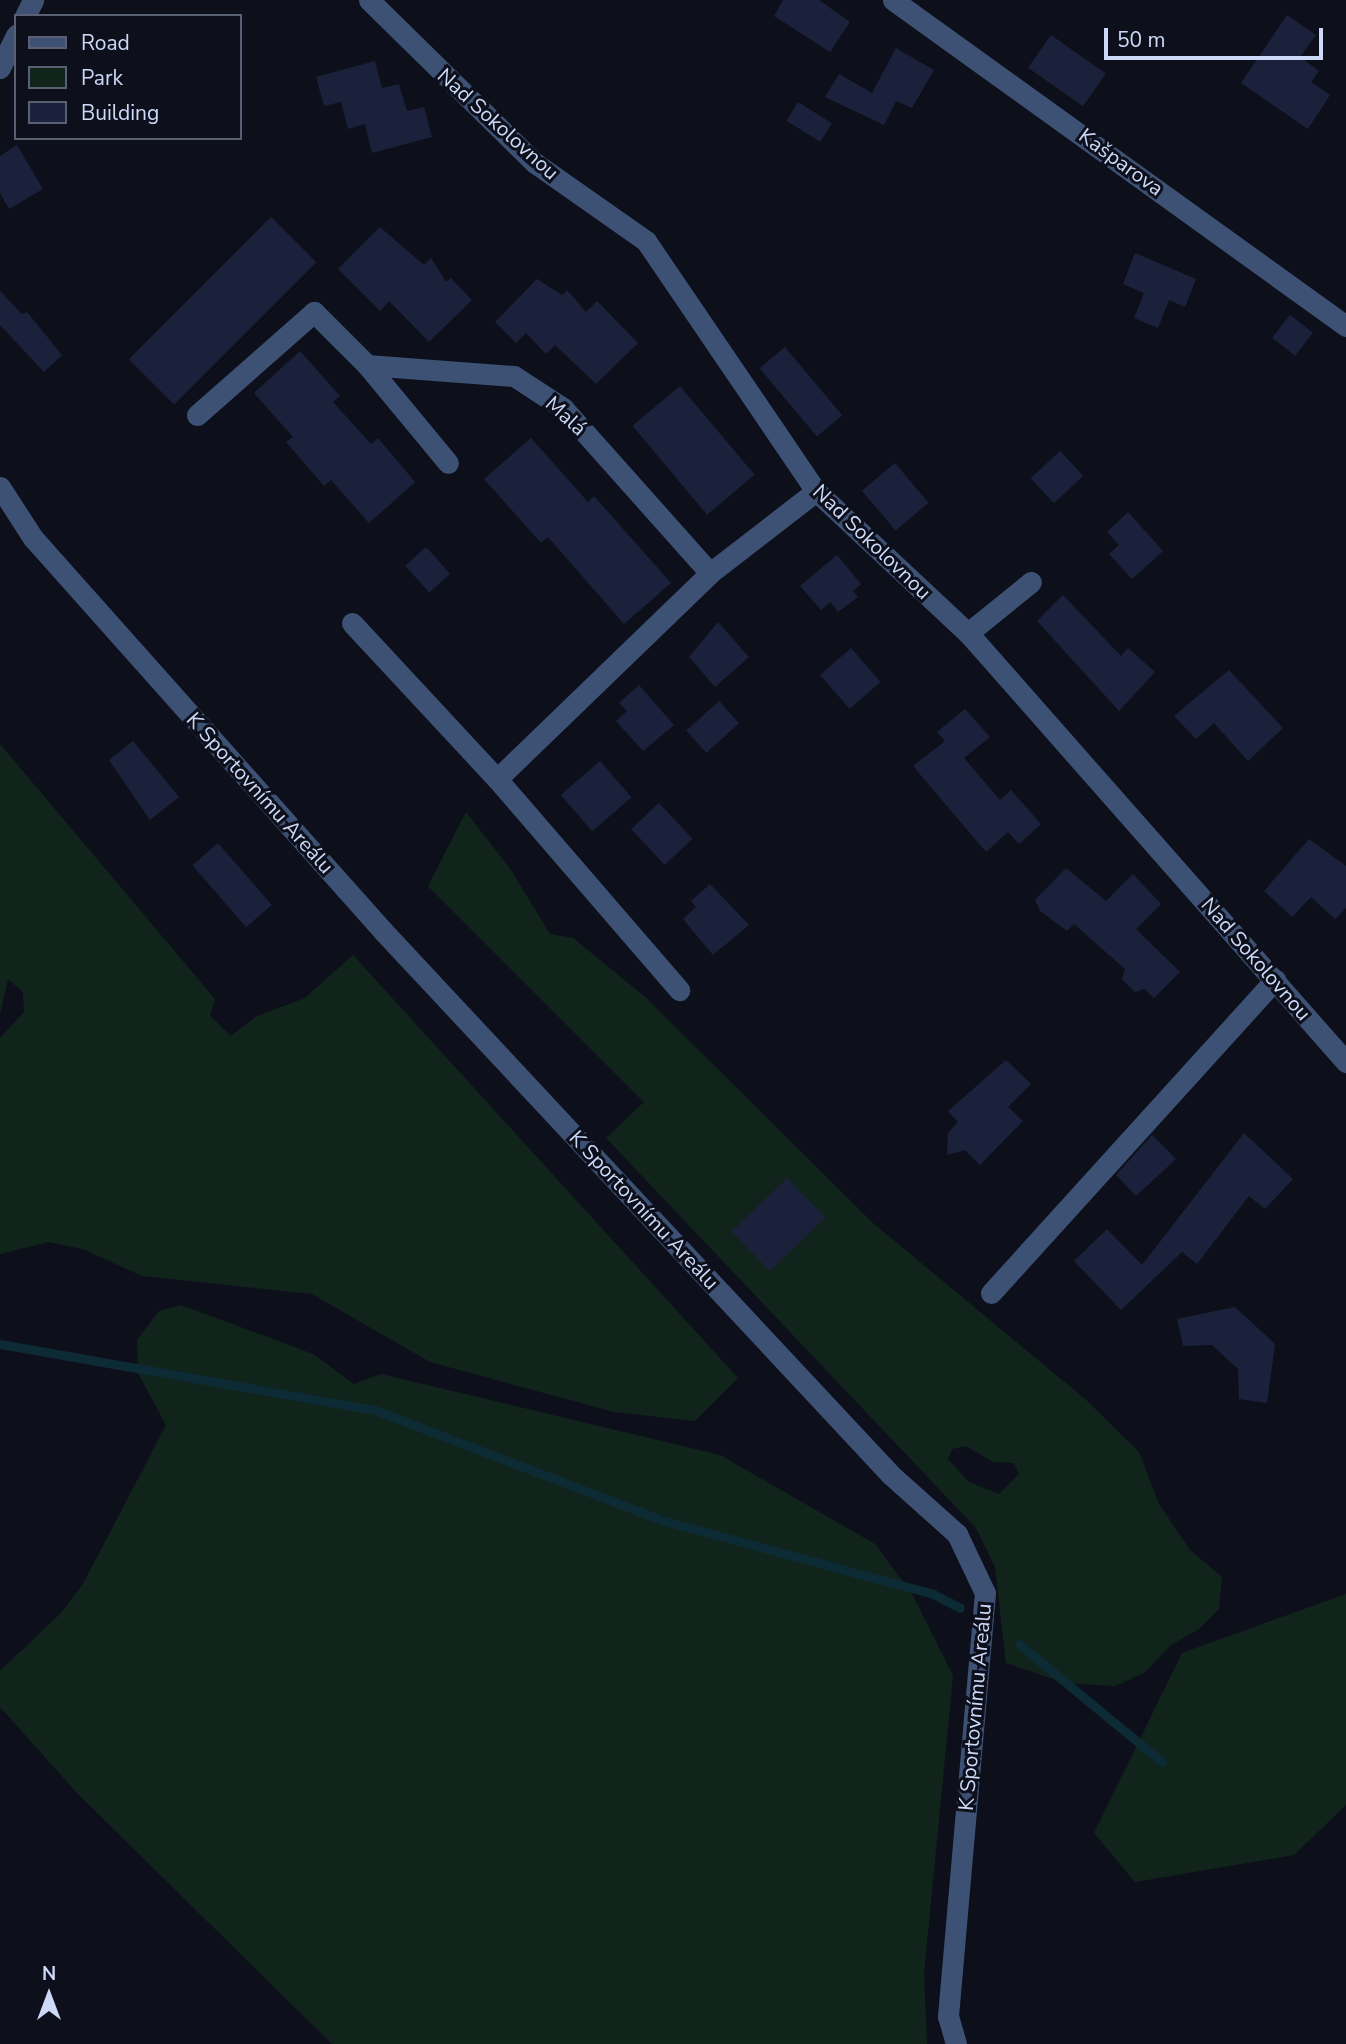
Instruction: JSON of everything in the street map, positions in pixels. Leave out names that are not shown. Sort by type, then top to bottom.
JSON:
[{"type":"street","name":"Nad Sokolovnou","points":[[369,0],[535,163],[646,241],[816,491],[968,633],[1346,1062]]},
{"type":"street","name":"Kašparova","points":[[893,0],[1346,326]]},
{"type":"street","points":[[0,68],[14,39]]},
{"type":"street","points":[[197,415],[314,312],[367,365],[449,463]]},
{"type":"street","name":"Malá","points":[[367,365],[514,376],[563,408],[710,573]]},
{"type":"street","name":"K Sportovnímu Areálu","points":[[0,487],[33,538],[383,931],[891,1475],[957,1534],[985,1593],[948,2016],[956,2044]]},
{"type":"street","points":[[497,779],[710,573],[816,491]]},
{"type":"street","points":[[968,633],[1031,582]]},
{"type":"street","points":[[352,623],[497,779],[679,990]]},
{"type":"street","points":[[991,1293],[1275,980]]},
{"type":"green space","points":[[0,744],[215,999],[210,1016],[231,1036],[255,1017],[305,998],[353,955],[738,1378],[695,1421],[614,1412],[430,1362],[312,1294],[142,1276],[83,1249],[48,1242],[0,1254],[0,1038],[24,1012],[23,992],[8,979],[0,1014]]},
{"type":"green space","points":[[466,812],[511,870],[550,934],[573,938],[644,996],[873,1223],[1085,1399],[1139,1452],[1159,1504],[1190,1550],[1222,1577],[1219,1609],[1199,1629],[1171,1645],[1144,1673],[1115,1686],[1065,1683],[1006,1663],[995,1567],[976,1528],[606,1138],[644,1102],[428,886]],"holes":[[[966,1446],[993,1462],[1014,1463],[1019,1474],[999,1494],[969,1482],[948,1459],[952,1449]]]},
{"type":"green space","points":[[181,1305],[313,1354],[354,1384],[381,1374],[720,1455],[875,1544],[912,1594],[953,1676],[924,1973],[927,2044],[332,2044],[78,1794],[0,1707],[0,1671],[62,1612],[83,1584],[166,1425],[138,1373],[137,1340],[159,1311]]},
{"type":"green space","points":[[1346,1594],[1346,1805],[1294,1855],[1135,1882],[1094,1833],[1182,1653]]},
{"type":"building","points":[[783,0],[819,0],[850,22],[830,52],[774,16]]},
{"type":"building","points":[[1287,15],[1316,35],[1300,57],[1319,71],[1311,82],[1330,95],[1308,129],[1241,83]]},
{"type":"building","points":[[1051,35],[1106,73],[1083,106],[1028,68]]},
{"type":"building","points":[[896,48],[934,70],[912,108],[896,101],[884,125],[825,97],[839,74],[872,93]]},
{"type":"building","points":[[375,61],[382,88],[399,84],[407,111],[424,107],[432,137],[372,153],[365,124],[348,129],[341,102],[324,106],[316,77]]},
{"type":"building","points":[[798,102],[832,123],[820,142],[786,121]]},
{"type":"building","points":[[17,145],[43,189],[9,209],[0,193],[0,156]]},
{"type":"building","points":[[271,217],[316,262],[174,404],[129,359]]},
{"type":"building","points":[[380,227],[424,265],[431,258],[446,282],[451,278],[472,300],[429,342],[389,301],[380,311],[338,269]]},
{"type":"building","points":[[1135,253],[1196,279],[1185,307],[1169,300],[1158,328],[1134,318],[1144,293],[1123,284]]},
{"type":"building","points":[[537,279],[562,295],[567,290],[586,312],[597,301],[638,343],[596,384],[555,345],[546,354],[526,333],[516,343],[495,322]]},
{"type":"building","points":[[0,291],[22,314],[27,312],[62,355],[44,372],[0,325]]},
{"type":"building","points":[[1290,315],[1313,333],[1295,356],[1272,338]]},
{"type":"building","points":[[785,347],[842,415],[817,436],[760,368]]},
{"type":"building","points":[[300,351],[340,396],[333,402],[371,444],[378,438],[415,482],[369,523],[331,480],[324,486],[286,442],[293,437],[254,393]]},
{"type":"building","points":[[680,386],[755,475],[707,515],[633,426]]},
{"type":"building","points":[[531,438],[588,502],[594,496],[671,583],[624,624],[548,537],[541,543],[484,479]]},
{"type":"building","points":[[1060,451],[1083,476],[1054,503],[1031,478]]},
{"type":"building","points":[[895,463],[928,503],[895,530],[862,491]]},
{"type":"building","points":[[1128,512],[1163,551],[1132,579],[1109,554],[1119,545],[1107,532]]},
{"type":"building","points":[[426,547],[450,574],[429,592],[405,566]]},
{"type":"building","points":[[837,555],[861,584],[853,591],[858,597],[838,612],[830,602],[821,610],[800,586]]},
{"type":"building","points":[[1063,595],[1121,656],[1128,648],[1155,672],[1119,711],[1037,621]]},
{"type":"building","points":[[718,622],[749,657],[715,687],[689,657]]},
{"type":"building","points":[[851,648],[881,682],[850,709],[820,675]]},
{"type":"building","points":[[1229,670],[1283,728],[1248,761],[1214,723],[1196,739],[1174,716]]},
{"type":"building","points":[[639,685],[674,725],[643,751],[616,721],[627,711],[619,703]]},
{"type":"building","points":[[719,701],[739,723],[706,753],[686,730]]},
{"type":"building","points":[[965,709],[990,737],[964,758],[1000,800],[1011,790],[1041,824],[1019,844],[1008,832],[986,852],[913,766],[945,741],[937,732]]},
{"type":"building","points":[[133,741],[179,797],[150,820],[109,760]]},
{"type":"building","points":[[600,761],[631,797],[592,831],[561,795]]},
{"type":"building","points":[[659,803],[692,839],[665,865],[631,829]]},
{"type":"building","points":[[1309,839],[1346,866],[1346,908],[1335,919],[1311,897],[1292,917],[1264,891]]},
{"type":"building","points":[[218,843],[272,905],[246,927],[192,865]]},
{"type":"building","points":[[1066,868],[1106,901],[1133,874],[1161,904],[1136,929],[1180,972],[1154,998],[1144,989],[1135,992],[1122,979],[1125,969],[1074,924],[1067,931],[1040,911],[1035,900]]},
{"type":"building","points":[[710,884],[749,925],[713,955],[683,919],[696,907],[691,901]]},
{"type":"building","points":[[1006,1060],[1031,1084],[1008,1107],[1023,1121],[980,1165],[965,1150],[947,1155],[948,1133],[958,1122],[948,1111]]},
{"type":"building","points":[[1244,1133],[1293,1179],[1265,1209],[1249,1196],[1197,1264],[1182,1252],[1121,1310],[1074,1261],[1107,1229],[1142,1265]]},
{"type":"building","points":[[1152,1135],[1176,1159],[1136,1196],[1116,1175]]},
{"type":"building","points":[[787,1178],[825,1218],[770,1271],[732,1231]]},
{"type":"building","points":[[1235,1307],[1275,1344],[1267,1403],[1239,1399],[1238,1369],[1212,1345],[1183,1346],[1177,1319]]},
{"type":"waterway","points":[[0,1344],[375,1410],[661,1520],[933,1594],[960,1608]]},
{"type":"waterway","points":[[1019,1644],[1162,1762]]}]
